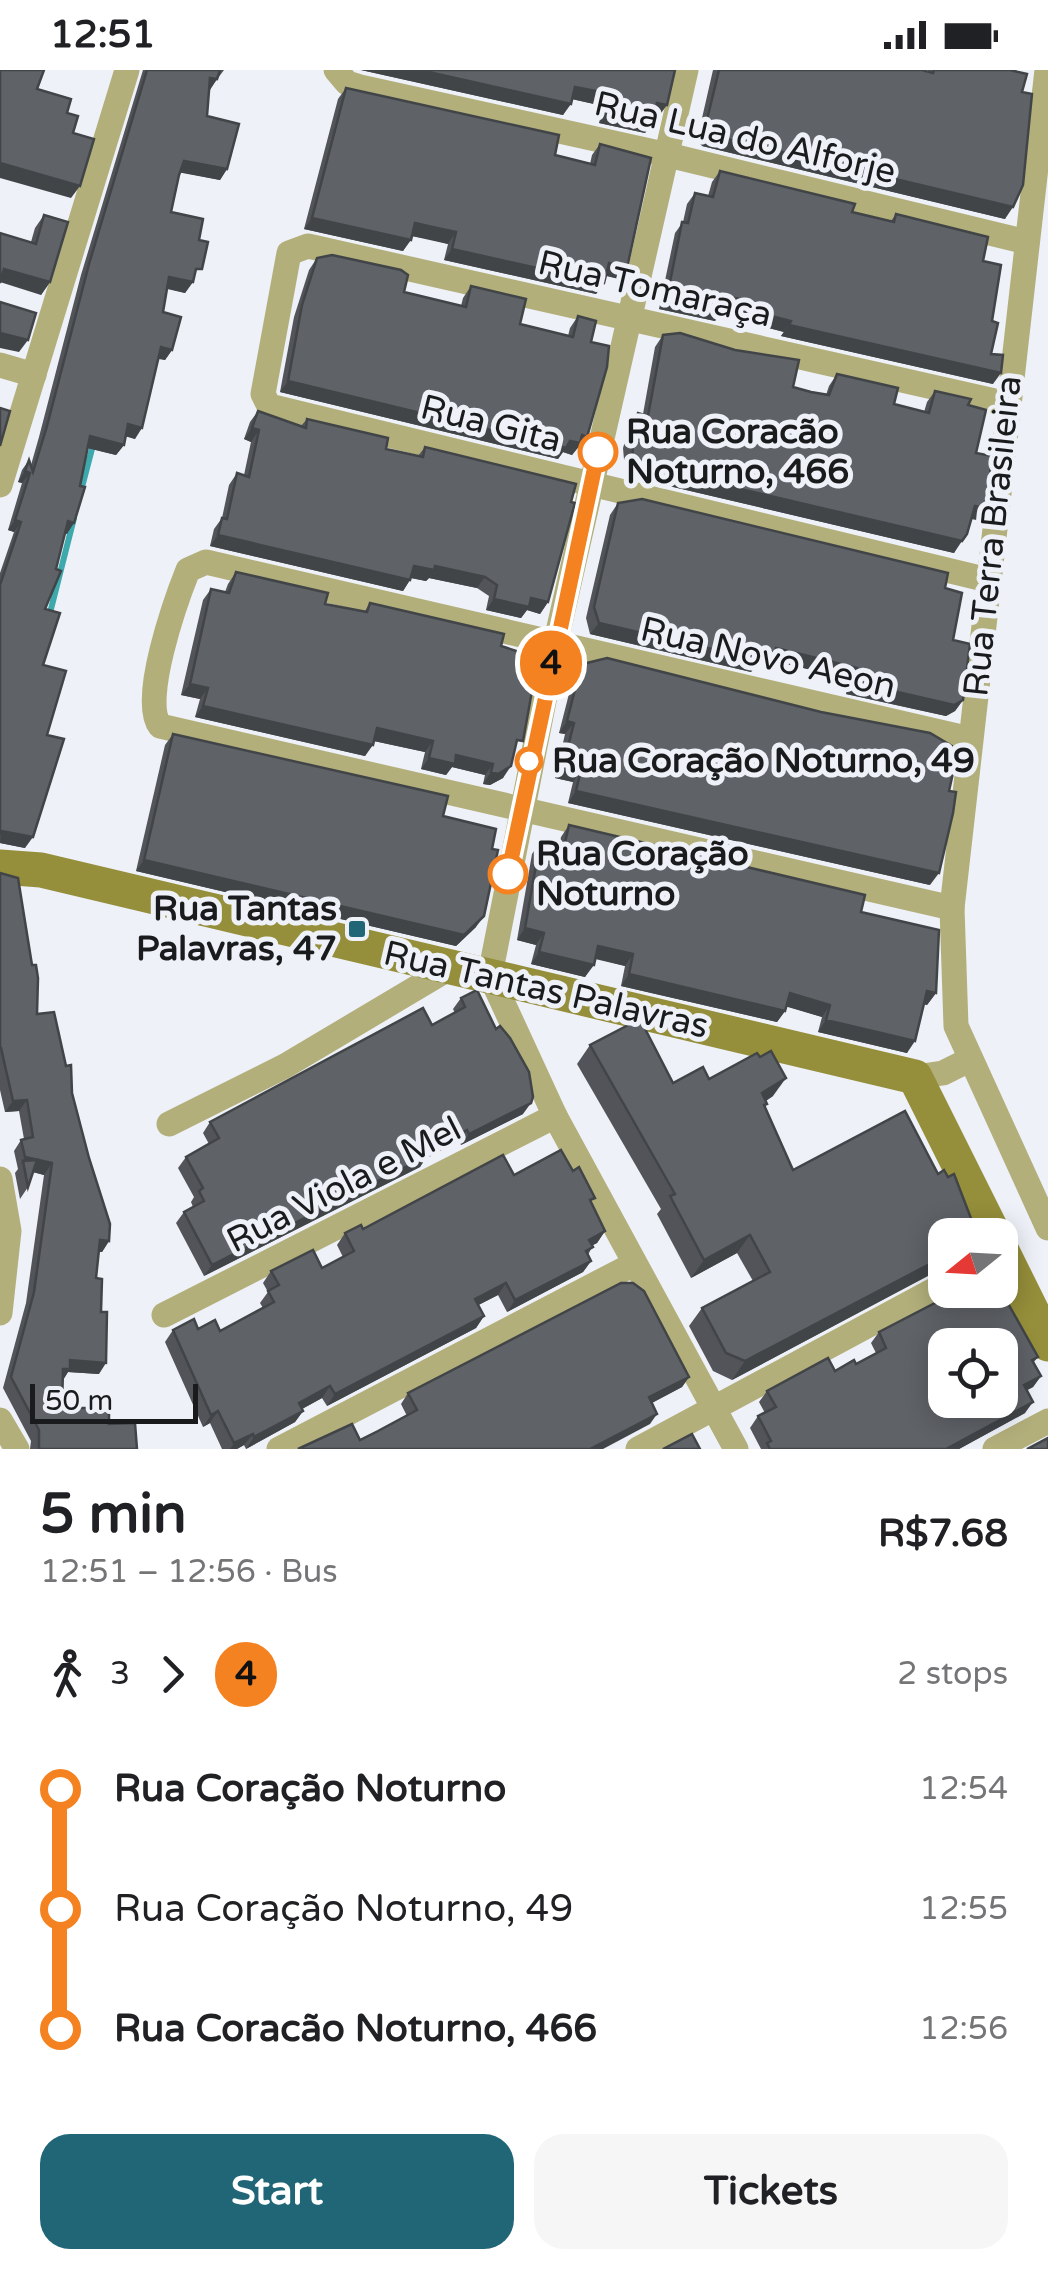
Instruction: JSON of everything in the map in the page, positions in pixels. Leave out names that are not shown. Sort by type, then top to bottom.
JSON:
[{"type":"street","points":[[0,485],[127,70]]},
{"type":"street","name":"Rua Lua do Alforje","points":[[336,70],[347,83],[360,87],[668,154],[1027,242]]},
{"type":"street","points":[[686,70],[554,645],[490,976],[555,1116],[736,1449]]},
{"type":"street","name":"Rua Terra Brasileira","points":[[1047,70],[952,908],[953,1010],[969,1060],[1048,1228]]},
{"type":"street","name":"Rua Tomaraça","points":[[269,406],[263,394],[289,253],[304,246],[1008,404]]},
{"type":"street","points":[[0,365],[34,375]]},
{"type":"street","name":"Rua Gita","points":[[269,406],[988,580]]},
{"type":"street","name":"Rua Novo Aeon","points":[[520,807],[160,726],[152,702],[173,608],[188,570],[199,562],[970,740]]},
{"type":"street","points":[[520,807],[952,908]]},
{"type":"street","name":"Rua Tantas Palavras","points":[[0,866],[41,870],[916,1078]]},
{"type":"street","points":[[169,1124],[284,1066],[448,969]]},
{"type":"street","points":[[969,1060],[943,1074],[916,1078],[985,1218]]},
{"type":"street","name":"Rua Viola e Mel","points":[[164,1315],[555,1116]]},
{"type":"street","points":[[0,1179],[9,1231],[0,1312]]},
{"type":"street","points":[[278,1449],[634,1264]]},
{"type":"street","points":[[1018,1285],[1048,1344]]},
{"type":"street","points":[[638,1449],[928,1293]]},
{"type":"street","points":[[0,1420],[18,1449]]},
{"type":"street","points":[[995,1449],[1048,1421]]},
{"type":"building","points":[[0,70],[44,70],[37,89],[71,99],[67,113],[78,116],[73,133],[94,139],[80,186],[0,163]]},
{"type":"building","points":[[147,70],[220,70],[217,79],[210,78],[207,116],[239,124],[227,169],[184,161],[179,175],[171,212],[203,219],[199,240],[208,242],[202,269],[196,269],[193,282],[169,277],[163,312],[181,317],[172,350],[161,347],[142,428],[128,424],[124,445],[90,436],[80,486],[85,487],[74,523],[68,521],[56,569],[61,571],[45,609],[60,613],[43,665],[66,671],[47,735],[64,739],[33,837],[1,831],[0,835],[0,585],[21,522],[15,520],[30,473],[25,471],[29,460],[33,472],[47,426],[89,264]]},
{"type":"building","points":[[420,70],[675,70],[667,105],[657,103],[653,122],[607,112],[611,94],[575,87],[571,104]]},
{"type":"building","points":[[719,70],[1010,70],[1027,74],[1022,92],[1032,94],[1023,185],[1013,207],[710,135],[705,128]]},
{"type":"building","points":[[346,88],[559,135],[555,155],[595,165],[600,144],[651,158],[627,268],[609,263],[604,283],[452,249],[456,232],[415,223],[411,240],[312,218]]},
{"type":"building","points":[[720,171],[855,204],[852,212],[894,222],[896,214],[988,237],[983,261],[1001,265],[992,321],[998,323],[991,354],[1003,355],[1001,373],[789,325],[791,321],[760,313],[762,304],[726,296],[723,310],[667,297],[682,222],[688,223],[695,193],[713,197]]},
{"type":"building","points":[[44,215],[68,222],[50,282],[4,269],[0,283],[0,233],[36,244]]},
{"type":"building","points":[[332,255],[401,270],[408,275],[404,292],[466,307],[471,286],[526,299],[520,324],[573,337],[578,316],[596,321],[591,342],[609,346],[587,437],[582,435],[580,443],[570,441],[566,448],[288,381],[302,305],[317,258]]},
{"type":"building","points":[[0,302],[36,313],[28,340],[0,333]]},
{"type":"building","points":[[680,333],[735,350],[799,360],[793,387],[811,392],[829,395],[837,374],[898,388],[894,404],[929,413],[935,391],[971,399],[968,405],[986,410],[976,453],[992,456],[986,508],[975,506],[962,541],[647,467],[633,459],[632,436],[638,413],[648,416],[663,335]]},
{"type":"building","points":[[0,408],[10,411],[0,446]]},
{"type":"building","points":[[258,411],[306,428],[307,419],[388,438],[386,449],[423,457],[425,447],[576,484],[571,502],[575,503],[548,602],[531,598],[529,607],[494,599],[497,585],[485,577],[435,566],[434,570],[414,566],[410,580],[218,535],[222,518],[227,519],[237,473],[249,477],[259,430],[252,428]]},
{"type":"building","points":[[642,499],[948,573],[945,588],[962,593],[953,640],[970,644],[963,700],[954,705],[854,682],[857,668],[776,648],[775,653],[762,650],[759,660],[599,623],[594,607],[618,503]]},
{"type":"building","points":[[236,572],[328,593],[325,604],[367,612],[370,603],[504,634],[501,646],[538,658],[523,741],[517,740],[511,766],[498,774],[491,772],[493,764],[456,755],[455,764],[429,758],[433,741],[377,728],[373,745],[203,706],[208,688],[190,684],[211,589],[229,593]]},
{"type":"building","points":[[607,658],[821,712],[930,733],[952,746],[955,764],[949,791],[956,792],[939,873],[576,791],[581,770],[563,766],[574,723],[567,721],[580,670],[587,663]]},
{"type":"building","points":[[173,734],[448,796],[443,816],[496,829],[492,849],[498,850],[484,916],[464,935],[144,860]]},
{"type":"building","points":[[569,825],[865,895],[861,912],[939,930],[936,993],[927,991],[915,1041],[826,1020],[830,1005],[790,993],[785,1011],[629,974],[633,954],[598,946],[594,965],[539,952],[544,933],[525,928],[540,842],[564,847]]},
{"type":"building","points":[[0,873],[18,878],[32,965],[36,965],[38,978],[37,1014],[54,1012],[66,1066],[71,1065],[72,1093],[89,1158],[110,1224],[109,1241],[100,1240],[96,1278],[102,1279],[101,1312],[107,1312],[106,1363],[70,1360],[70,1369],[63,1369],[62,1408],[109,1408],[109,1424],[135,1423],[137,1449],[39,1449],[39,1430],[11,1377],[34,1292],[52,1163],[25,1157],[21,1140],[33,1137],[27,1100],[13,1101],[0,1048]]},
{"type":"building","points":[[477,990],[496,1029],[500,1026],[510,1038],[529,1072],[531,1103],[469,1134],[467,1130],[425,1152],[427,1156],[212,1265],[184,1212],[204,1201],[199,1191],[203,1188],[186,1157],[219,1138],[210,1122],[423,1008],[432,1025],[465,1007],[461,998]]},
{"type":"building","points":[[640,1019],[673,1083],[703,1067],[709,1079],[757,1053],[760,1057],[771,1051],[786,1078],[762,1093],[767,1104],[764,1105],[793,1170],[905,1111],[938,1174],[944,1170],[948,1177],[954,1174],[971,1218],[928,1218],[928,1265],[745,1361],[726,1353],[702,1308],[770,1272],[750,1235],[704,1260],[670,1196],[675,1194],[590,1045]]},
{"type":"building","points":[[561,1150],[573,1171],[579,1167],[595,1198],[590,1200],[605,1231],[589,1240],[593,1247],[586,1251],[591,1261],[515,1300],[506,1283],[475,1299],[484,1316],[335,1394],[330,1386],[299,1403],[303,1411],[234,1443],[218,1411],[211,1415],[173,1330],[194,1319],[198,1329],[215,1320],[220,1331],[274,1302],[268,1291],[279,1285],[271,1271],[313,1250],[322,1268],[354,1251],[345,1233],[361,1225],[363,1229],[503,1155],[514,1175]]},
{"type":"building","points":[[37,1160],[28,1187],[23,1161]]},
{"type":"building","points":[[621,1283],[633,1283],[644,1291],[689,1377],[649,1397],[657,1414],[590,1449],[298,1449],[352,1424],[360,1440],[378,1431],[417,1410],[408,1393]]},
{"type":"building","points":[[928,1307],[1011,1308],[1038,1357],[1032,1360],[1041,1376],[1024,1385],[1033,1402],[1018,1410],[1018,1328],[928,1328],[928,1418],[1003,1418],[946,1449],[770,1449],[767,1443],[771,1441],[758,1416],[776,1407],[767,1391],[828,1358],[835,1371],[854,1360],[856,1364],[886,1348],[879,1332]]},
{"type":"building","points":[[692,1434],[700,1449],[663,1449]]},
{"type":"building","points":[[1048,1438],[1048,1449],[1027,1449]]},
{"type":"waterway","points":[[81,491],[93,445]]},
{"type":"waterway","points":[[49,617],[74,518]]},
{"type":"bus line","name":"4","points":[[508,874],[598,452]]},
{"type":"place","name":"Rua Coracão Noturno, 466","points":[[598,452]]},
{"type":"place","name":"Rua Coração Noturno, 49","points":[[529,761]]},
{"type":"place","name":"Rua Coração Noturno","points":[[508,874]]},
{"type":"place","name":"Rua Tantas Palavras, 47","points":[[357,929]]}]
